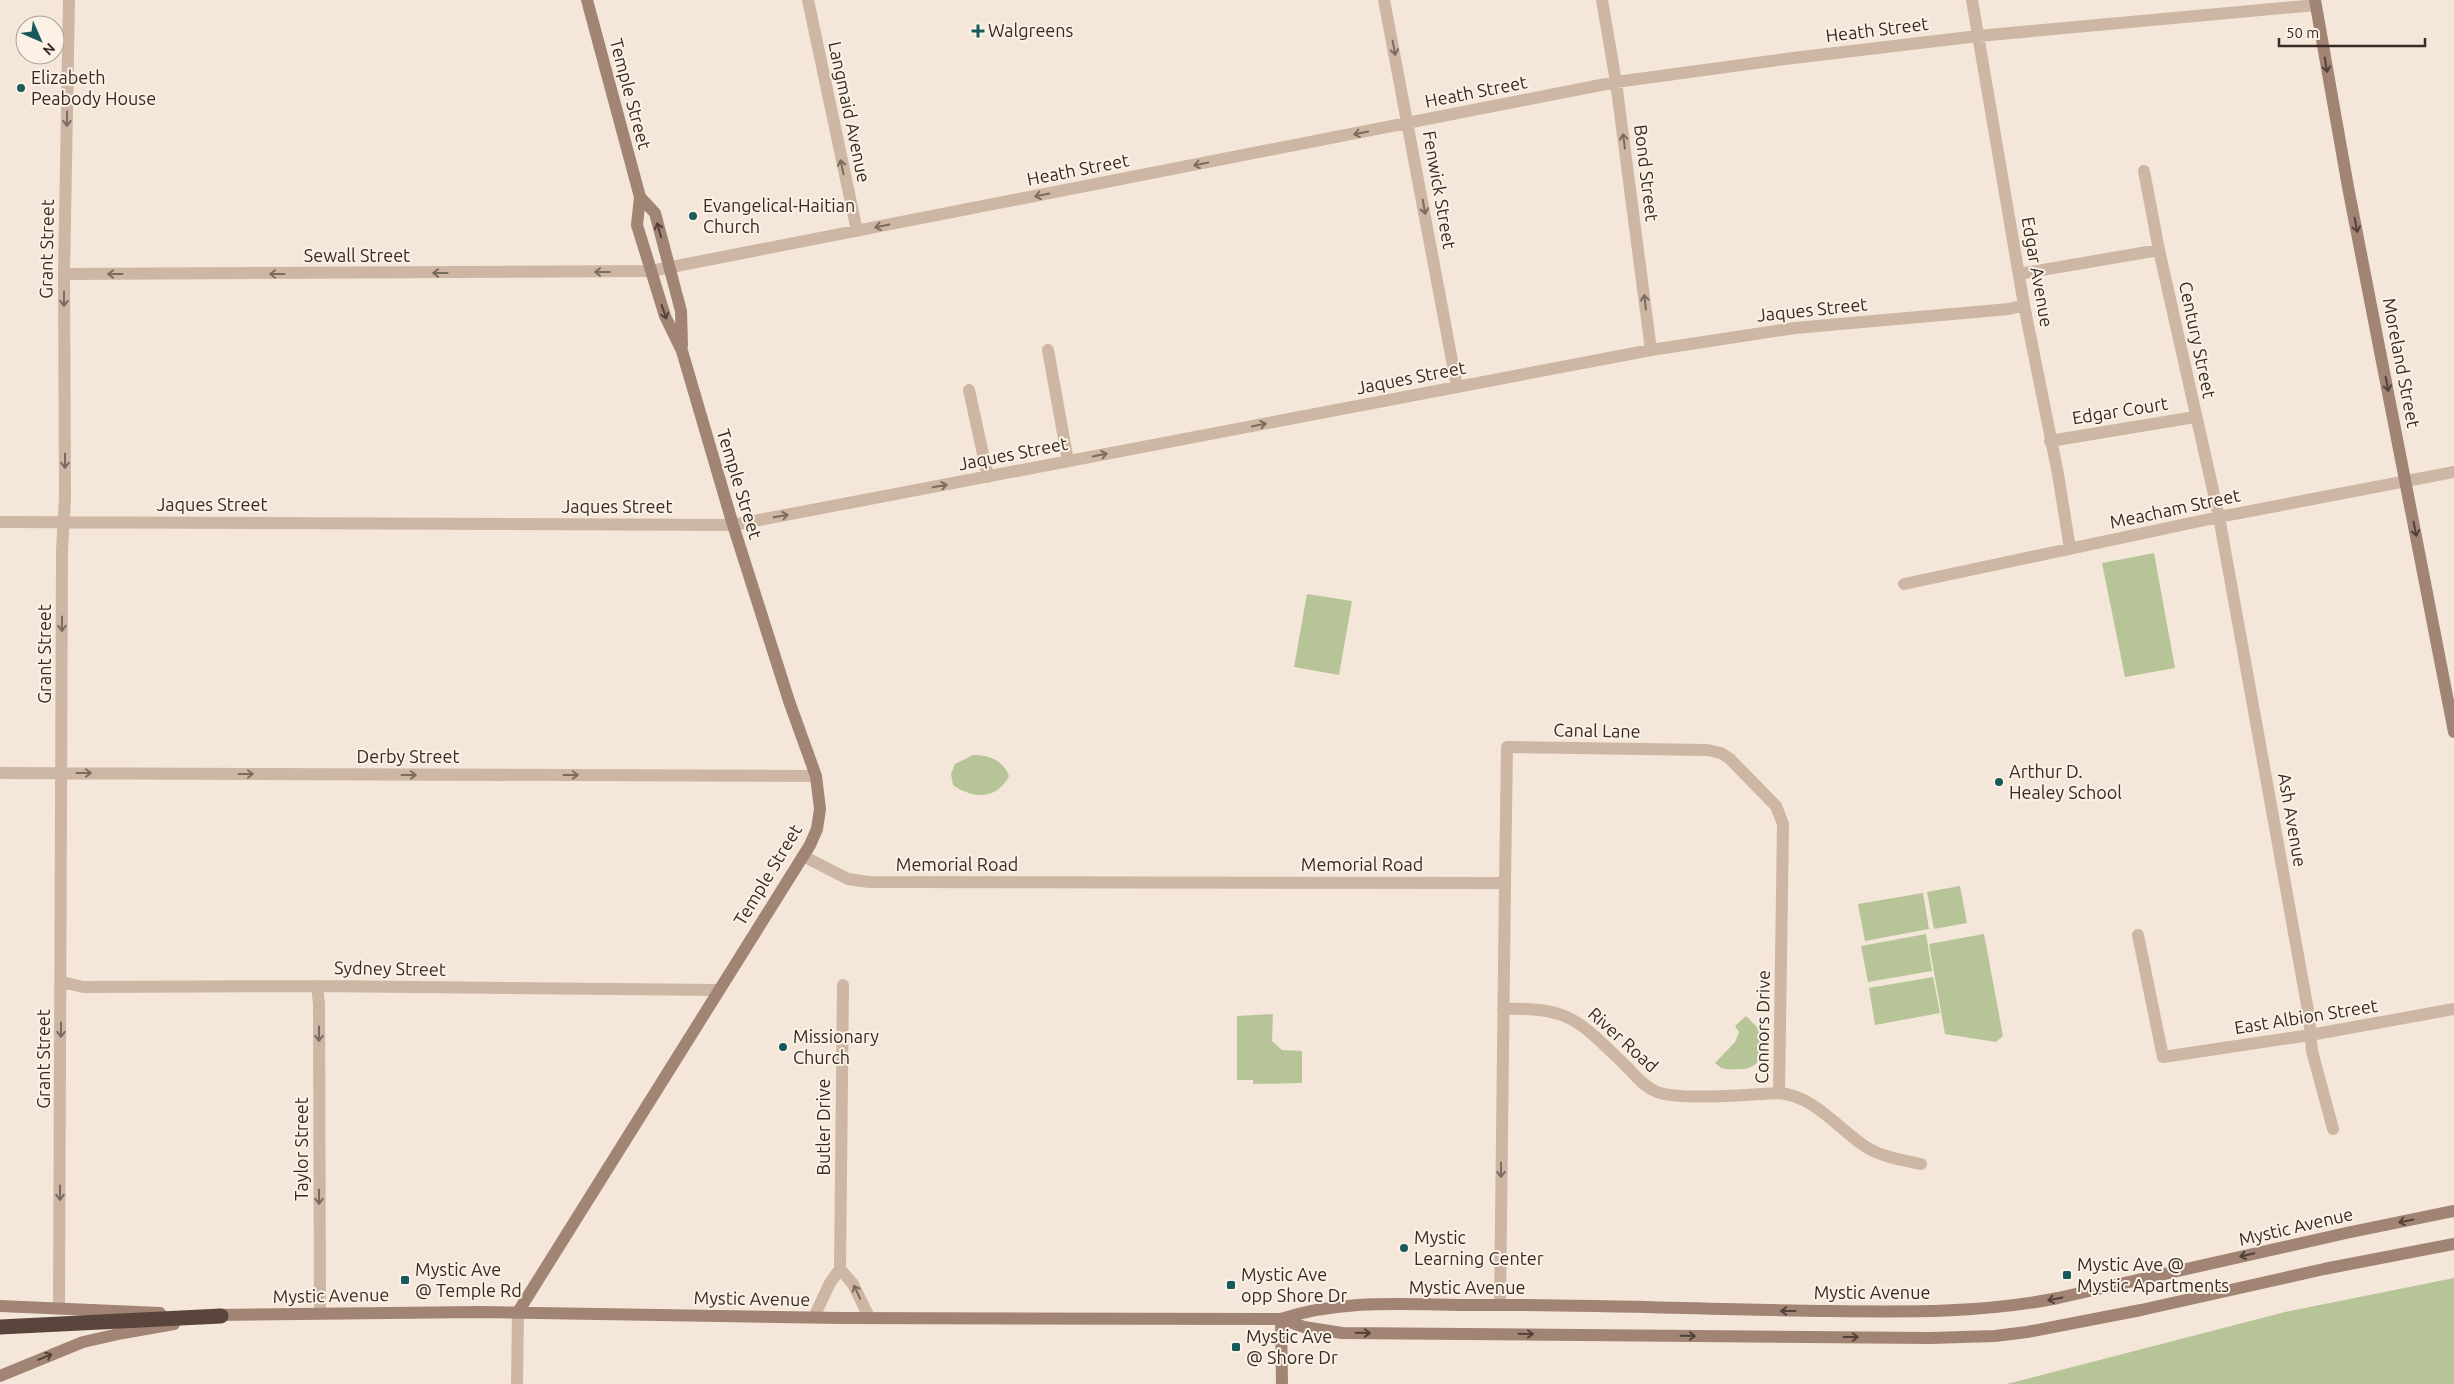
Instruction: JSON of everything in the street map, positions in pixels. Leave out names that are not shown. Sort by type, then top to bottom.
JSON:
[{"type":"highway","points":[[0,1327],[221,1316]]},
{"type":"main road","name":"Temple Street","points":[[518,1312],[803,856],[814,837],[819,819],[820,794],[816,776],[789,701],[733,525],[682,351],[665,316],[637,226],[640,196],[587,0]]},
{"type":"main road","name":"Moreland Street","points":[[2315,3],[2348,187],[2454,732]]},
{"type":"main road","name":"Temple Street","points":[[640,196],[654,214],[670,269],[681,311],[682,351]]},
{"type":"main road","name":"Mystic Avenue","points":[[1281,1319],[1306,1311],[1342,1306],[1500,1305],[1754,1310],[1982,1310],[2058,1298],[2346,1232],[2454,1211]]},
{"type":"main road","name":"Mystic Avenue","points":[[0,1306],[221,1316],[320,1313],[518,1312],[814,1317],[1281,1319],[1310,1328],[1342,1333],[1930,1338],[1996,1336],[2141,1310],[2324,1268],[2454,1244]]},
{"type":"main road","name":"Mystic Avenue","points":[[0,1376],[83,1342],[122,1332],[221,1316]]},
{"type":"main road","points":[[1281,1319],[1282,1384]]},
{"type":"street","name":"Grant Street","points":[[59,1309],[63,773],[62,523],[65,498],[64,274],[69,0]]},
{"type":"street","name":"Langmaid Avenue","points":[[808,0],[857,231]]},
{"type":"street","name":"Fenwick Street","points":[[1384,0],[1457,388]]},
{"type":"street","name":"Bond Street","points":[[1602,0],[1616,82],[1651,350]]},
{"type":"street","name":"Edgar Avenue","points":[[1972,0],[2024,305],[2058,474],[2070,549]]},
{"type":"street","name":"Heath Street","points":[[651,271],[670,269],[1616,82],[1785,59],[1978,36],[2315,3]]},
{"type":"street","name":"Century Street","points":[[2144,171],[2195,416],[2219,516]]},
{"type":"street","points":[[2019,274],[2159,250]]},
{"type":"street","name":"Sewall Street","points":[[64,274],[651,271]]},
{"type":"street","name":"Jaques Street","points":[[0,522],[733,525],[988,478],[1068,461],[1651,350],[1795,328],[2009,309],[2024,305]]},
{"type":"street","points":[[1048,350],[1068,461]]},
{"type":"street","points":[[969,390],[988,478]]},
{"type":"street","name":"Edgar Court","points":[[2050,441],[2195,416]]},
{"type":"street","name":"Meacham Street","points":[[1904,584],[2219,516],[2454,472]]},
{"type":"street","name":"Ash Avenue","points":[[2219,516],[2310,1016],[2312,1050],[2333,1129]]},
{"type":"street","name":"Canal Lane","points":[[1505,883],[1507,747],[1717,752],[1734,762],[1773,803],[1781,815],[1784,830]]},
{"type":"street","name":"Derby Street","points":[[0,773],[816,776]]},
{"type":"street","name":"Connors Drive","points":[[1784,830],[1780,1093],[1795,1095],[1812,1104],[1867,1148],[1921,1164]]},
{"type":"street","name":"Memorial Road","points":[[803,856],[848,879],[869,882],[1505,883]]},
{"type":"street","points":[[1500,1305],[1505,883]]},
{"type":"street","name":"East Albion Street","points":[[2138,935],[2163,1057],[2310,1035],[2454,1009]]},
{"type":"street","name":"Sydney Street","points":[[62,982],[83,987],[317,986],[719,990]]},
{"type":"street","name":"Butler Drive","points":[[840,1269],[842,985]]},
{"type":"street","name":"Taylor Street","points":[[317,986],[319,1004],[320,1313]]},
{"type":"street","name":"River Road","points":[[1503,1009],[1536,1010],[1572,1018],[1587,1028],[1643,1083],[1662,1094],[1686,1096],[1780,1093]]},
{"type":"street","points":[[814,1317],[830,1284],[840,1269],[853,1284],[869,1317]]},
{"type":"street","points":[[517,1384],[518,1312]]},
{"type":"green space","points":[[2154,553],[2175,668],[2125,677],[2102,563]]},
{"type":"green space","points":[[1307,594],[1352,601],[1339,675],[1294,667]]},
{"type":"green space","points":[[973,755],[990,757],[1003,766],[1009,776],[998,790],[984,795],[976,795],[953,785],[951,774],[955,764]]},
{"type":"green space","points":[[1960,886],[1967,923],[1934,929],[1927,892]]},
{"type":"green space","points":[[1923,893],[1929,929],[1865,941],[1858,904]]},
{"type":"green space","points":[[1926,934],[1932,971],[1868,982],[1861,946]]},
{"type":"green space","points":[[1984,934],[2003,1036],[1996,1042],[1945,1034],[1929,944]]},
{"type":"green space","points":[[1933,977],[1940,1013],[1875,1025],[1869,988]]},
{"type":"green space","points":[[1273,1014],[1272,1041],[1282,1050],[1302,1051],[1302,1083],[1253,1084],[1253,1080],[1237,1080],[1237,1016]]},
{"type":"green space","points":[[1746,1016],[1762,1032],[1762,1046],[1758,1062],[1749,1068],[1721,1068],[1715,1063],[1735,1042],[1739,1032],[1735,1026]]},
{"type":"green space","points":[[2454,1278],[2454,1384],[2007,1384],[2285,1312]]},
{"type":"place","name":"Walgreens","points":[[978,31]]},
{"type":"place","name":"Elizabeth Peabody House","points":[[21,88]]},
{"type":"place","name":"Evangelical-Haitian Church","points":[[693,216]]},
{"type":"place","name":"Arthur D. Healey School","points":[[1999,782]]},
{"type":"place","name":"Missionary Church","points":[[783,1047]]},
{"type":"place","name":"Mystic Learning Center","points":[[1404,1248]]},
{"type":"place","name":"Mystic Ave @ Mystic Apartments","points":[[2067,1275]]},
{"type":"place","name":"Mystic Ave @ Temple Rd","points":[[405,1280]]},
{"type":"place","name":"Mystic Ave opp Shore Dr","points":[[1231,1285]]},
{"type":"place","name":"Mystic Ave @ Shore Dr","points":[[1236,1347]]}]
